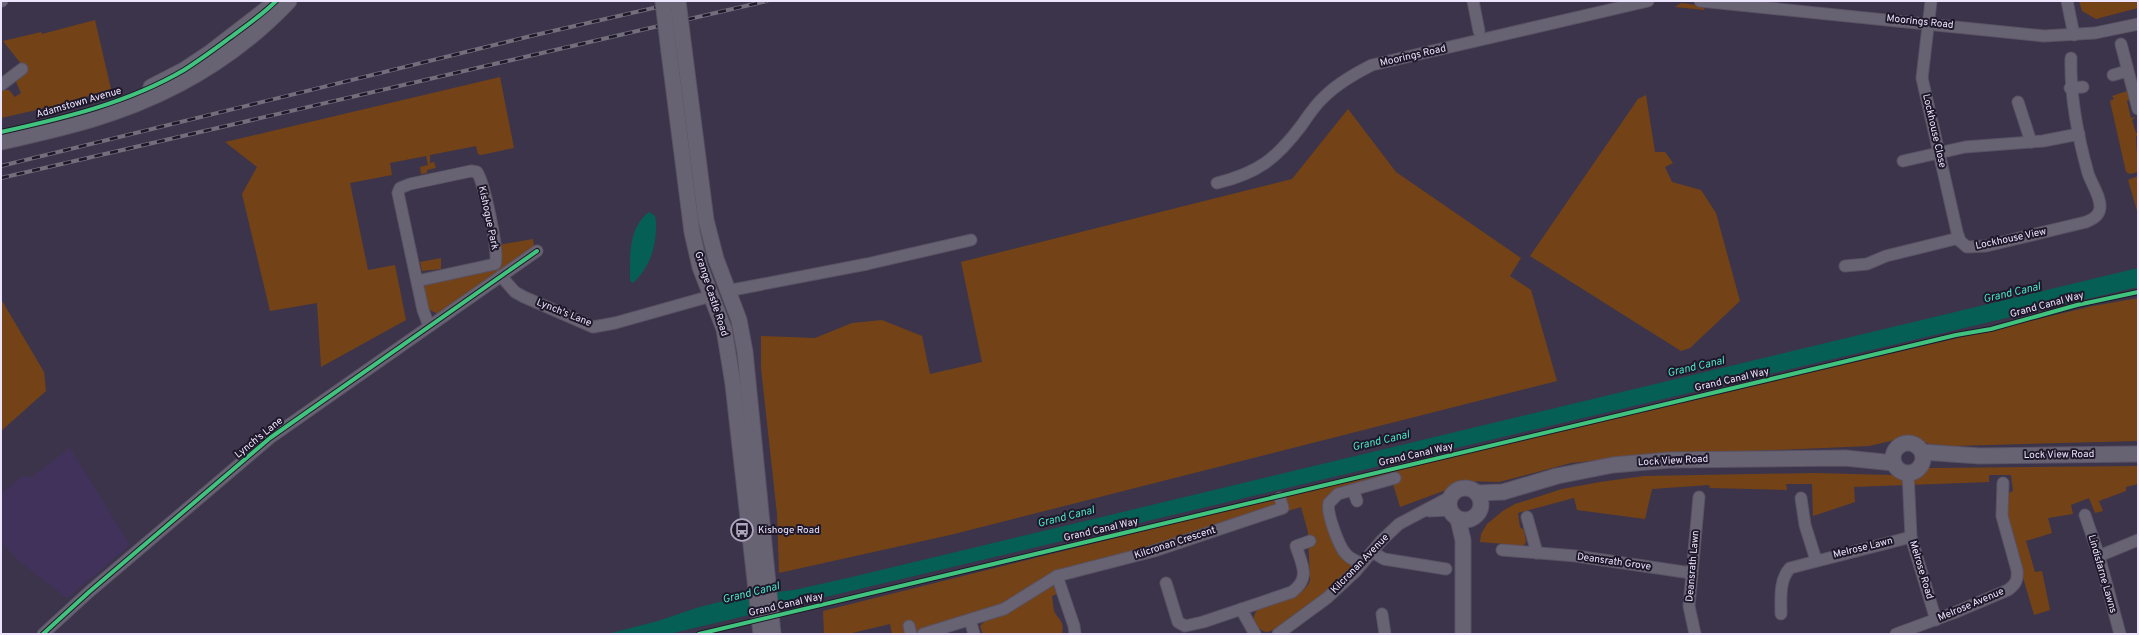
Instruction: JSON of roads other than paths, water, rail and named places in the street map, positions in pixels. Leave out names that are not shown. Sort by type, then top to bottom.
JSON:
[{"type":"street","name":"Adamstown Avenue","points":[[1,132],[88,110],[154,86],[184,70],[211,52],[266,11],[276,1]]},
{"type":"street","name":"Adamstown Avenue","points":[[1,142],[93,119],[139,103],[183,83],[223,59],[258,31],[289,1]]},
{"type":"street","name":"Grange Castle Road","points":[[662,1],[692,232],[700,267],[724,329],[734,384],[759,559],[772,634]]},
{"type":"street","name":"Grange Castle Road","points":[[678,1],[706,220],[727,290],[739,320],[746,358],[759,559],[761,634]]},
{"type":"street","points":[[1473,1],[1480,32]]},
{"type":"street","name":"Moorings Road","points":[[1217,183],[1250,173],[1268,162],[1295,134],[1323,98],[1346,78],[1372,65],[1648,1]]},
{"type":"street","name":"Moorings Road","points":[[1700,1],[1929,23],[2044,36],[2074,35],[2138,24]]},
{"type":"street","name":"Lockhouse Close","points":[[1931,1],[1922,78],[1959,238]]},
{"type":"street","points":[[2067,1],[2074,35]]},
{"type":"street","points":[[2121,44],[2138,109]]},
{"type":"street","points":[[1903,161],[1965,147],[2060,139],[2079,134],[2070,88],[2071,58]]},
{"type":"street","points":[[1,85],[22,68]]},
{"type":"street","points":[[2113,75],[2127,71]]},
{"type":"street","points":[[2070,88],[2083,87]]},
{"type":"street","points":[[2018,102],[2031,142]]},
{"type":"street","name":"Lockhouse View","points":[[1959,238],[1967,247],[1986,246],[2095,218],[2100,206],[2088,172],[2079,134]]},
{"type":"street","name":"Kishogue Park","points":[[417,281],[495,264],[497,260],[495,247],[484,193],[477,172],[472,171],[400,188],[398,193],[423,310],[429,326]]},
{"type":"street","points":[[1845,266],[1867,264],[1886,256],[1959,238]]},
{"type":"street","points":[[727,290],[875,262],[971,240]]},
{"type":"street","points":[[501,276],[537,251]]},
{"type":"street","name":"Lynch's Lane","points":[[44,634],[89,592],[270,438],[501,276],[515,292],[524,297],[593,327],[615,323],[711,296]]},
{"type":"street","name":"Lock View Road","points":[[1503,492],[1477,493],[1468,488],[1462,488],[1453,493],[1462,511],[1503,492],[1557,476],[1613,465],[1670,460],[1894,458],[1897,448],[1905,443],[1915,445],[1922,458],[2138,454]]},
{"type":"street","points":[[1894,458],[1900,470],[1908,472],[1916,470],[1922,458]]},
{"type":"street","name":"Melrose Road","points":[[1908,472],[1911,537],[1936,620]]},
{"type":"street","points":[[1362,564],[1345,553],[1328,507],[1334,496],[1395,478]]},
{"type":"street","name":"Melrose Avenue","points":[[1896,634],[1936,620],[2008,590],[2015,585],[2018,579],[2002,516],[2003,483]]},
{"type":"street","points":[[1353,490],[1357,501]]},
{"type":"street","points":[[1463,634],[1462,511],[1481,502],[1477,493]]},
{"type":"street","name":"Deansrath Lawn","points":[[1695,634],[1689,606],[1699,497]]},
{"type":"street","name":"Kilcronan Crescent","points":[[923,634],[1004,609],[1057,576],[1154,551],[1283,508],[1280,498]]},
{"type":"street","points":[[1800,498],[1805,526],[1816,560]]},
{"type":"street","name":"Kilcronan Avenue","points":[[1278,634],[1327,598],[1362,564],[1399,524],[1411,516],[1424,512],[1462,511]]},
{"type":"street","name":"Lindisfarne Lawns","points":[[2084,515],[2099,556],[2120,634]]},
{"type":"street","points":[[1528,517],[1536,553]]},
{"type":"street","name":"Melrose Lawn","points":[[1781,614],[1784,575],[1790,568],[1816,560],[1911,537]]},
{"type":"street","points":[[2099,556],[2138,540]]},
{"type":"street","points":[[1166,583],[1178,622],[1185,626],[1203,622],[1292,592],[1299,586],[1304,572],[1296,546],[1310,541]]},
{"type":"street","name":"Deansrath Grove","points":[[1502,550],[1576,556],[1691,573]]},
{"type":"street","points":[[1372,552],[1384,559],[1446,569]]},
{"type":"street","points":[[1057,576],[1074,626],[1075,634]]},
{"type":"street","points":[[1241,609],[1254,634]]},
{"type":"street","points":[[1382,614],[1385,634]]},
{"type":"street","points":[[970,620],[974,634]]},
{"type":"railway","points":[[1,166],[531,36],[684,1]]},
{"type":"railway","points":[[1,178],[767,1]]},
{"type":"place","name":"Kishoge Road","points":[[742,530]]},
{"type":"water label","name":"Grand Canal","points":[[2012,293]]},
{"type":"water label","name":"Grand Canal","points":[[1696,367]]},
{"type":"water label","name":"Grand Canal","points":[[1381,441]]},
{"type":"water label","name":"Grand Canal","points":[[1066,517]]},
{"type":"water label","name":"Grand Canal","points":[[751,593]]}]
